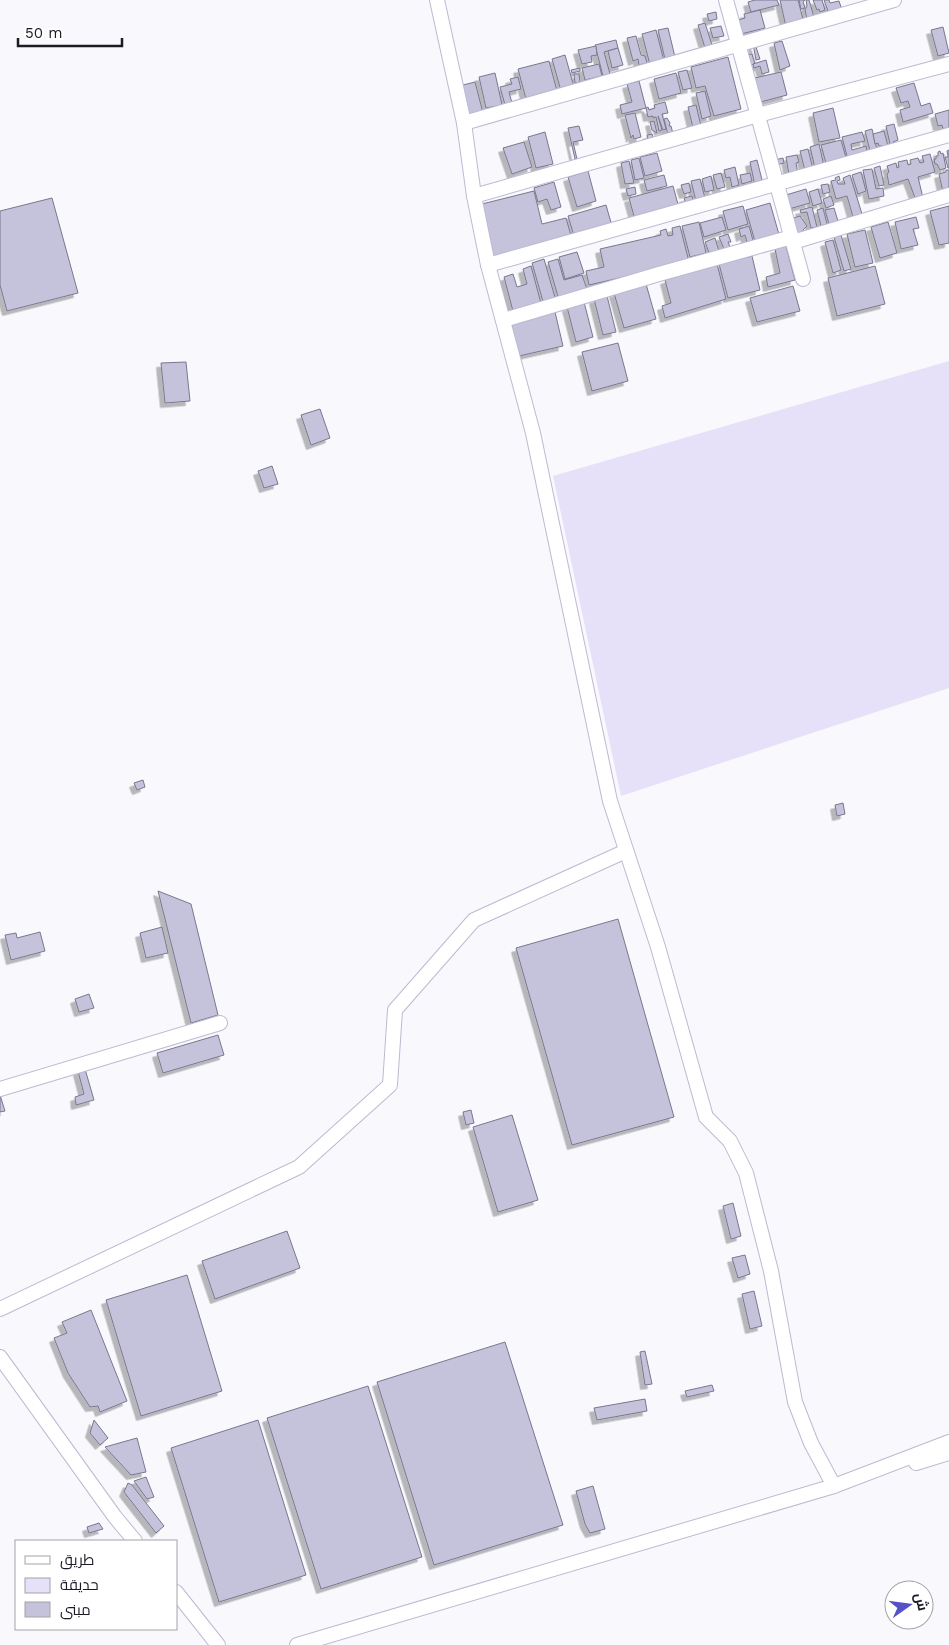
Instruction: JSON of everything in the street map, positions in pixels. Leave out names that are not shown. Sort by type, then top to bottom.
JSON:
[{"type":"street","points":[[437,0],[464,122],[474,196],[488,265],[533,433],[610,800],[658,947],[706,1117],[730,1142],[746,1173],[772,1271],[795,1402],[811,1443],[836,1485]]},
{"type":"street","points":[[726,0],[803,279]]},
{"type":"street","points":[[464,122],[894,0]]},
{"type":"street","points":[[474,196],[758,115],[949,64]]},
{"type":"street","points":[[488,265],[949,135]]},
{"type":"street","points":[[504,320],[659,274],[792,240],[949,195]]},
{"type":"street","points":[[0,1308],[299,1167],[390,1085],[395,1010],[474,920],[626,852]]},
{"type":"street","points":[[0,1089],[220,1023]]},
{"type":"street","points":[[0,1357],[115,1517],[134,1540]]},
{"type":"street","points":[[836,1485],[949,1442]]},
{"type":"street","points":[[297,1645],[836,1485],[949,1454]]},
{"type":"street","points":[[178,1595],[218,1645]]},
{"type":"green space","points":[[949,361],[949,688],[621,796],[553,476]]},
{"type":"building","points":[[755,0],[777,0],[779,5],[751,12],[748,2]]},
{"type":"building","points":[[780,0],[798,0],[804,23],[786,27]]},
{"type":"building","points":[[799,0],[805,0],[803,2],[805,8],[801,9]]},
{"type":"building","points":[[806,0],[809,0],[814,17],[807,19],[805,10],[807,6]]},
{"type":"building","points":[[813,0],[822,0],[825,10],[820,12],[819,9],[817,10]]},
{"type":"building","points":[[824,0],[829,0],[830,3],[839,1],[842,10],[829,14]]},
{"type":"building","points":[[760,10],[765,28],[741,34],[735,21],[745,18],[744,14]]},
{"type":"building","points":[[716,12],[717,19],[709,21],[707,14]]},
{"type":"building","points":[[705,23],[712,45],[705,48],[698,25]]},
{"type":"building","points":[[721,26],[724,36],[713,38],[710,28]]},
{"type":"building","points":[[943,27],[949,53],[938,56],[931,30]]},
{"type":"building","points":[[668,28],[675,57],[665,59],[658,30]]},
{"type":"building","points":[[656,30],[664,61],[650,65],[642,34]]},
{"type":"building","points":[[636,36],[641,55],[645,56],[647,63],[639,65],[638,59],[633,61],[627,38]]},
{"type":"building","points":[[616,40],[618,48],[604,52],[610,74],[603,76],[595,45]]},
{"type":"building","points":[[782,41],[790,66],[780,70],[774,43]]},
{"type":"building","points":[[753,44],[755,44],[760,59],[756,60]]},
{"type":"building","points":[[596,46],[597,55],[591,56],[592,62],[582,64],[578,50]]},
{"type":"building","points":[[618,48],[623,65],[612,68],[608,51]]},
{"type":"building","points":[[752,54],[755,64],[747,66],[744,56]]},
{"type":"building","points":[[565,55],[574,87],[561,91],[552,59]]},
{"type":"building","points":[[728,57],[741,109],[714,116],[705,86],[696,88],[691,67]]},
{"type":"building","points":[[766,60],[769,72],[762,74],[760,66],[754,68],[753,64]]},
{"type":"building","points":[[549,61],[557,91],[526,99],[518,69]]},
{"type":"building","points":[[599,64],[602,76],[585,80],[582,68]]},
{"type":"building","points":[[580,68],[580,71],[572,73],[571,70]]},
{"type":"building","points":[[687,70],[692,88],[683,90],[678,72]]},
{"type":"building","points":[[781,72],[787,95],[757,103],[750,79]]},
{"type":"building","points":[[495,73],[502,105],[486,108],[479,77]]},
{"type":"building","points":[[676,73],[681,93],[659,99],[654,79]]},
{"type":"building","points":[[574,74],[579,74],[580,82],[575,83]]},
{"type":"building","points":[[518,77],[521,89],[509,92],[512,103],[505,105],[500,87],[512,84],[510,79]]},
{"type":"building","points":[[639,81],[646,108],[622,114],[620,105],[632,102],[627,84]]},
{"type":"building","points":[[475,82],[483,113],[467,117],[459,86]]},
{"type":"building","points":[[914,83],[921,106],[930,103],[933,113],[903,122],[900,110],[910,107],[908,101],[901,103],[896,88]]},
{"type":"building","points":[[705,91],[711,116],[702,119],[696,93]]},
{"type":"building","points":[[665,102],[668,113],[662,114],[666,129],[663,130],[658,116],[662,130],[659,131],[656,117],[648,117],[646,108],[648,107],[649,110],[655,108],[654,105]]},
{"type":"building","points":[[696,105],[701,126],[693,128],[688,107]]},
{"type":"building","points":[[833,108],[840,138],[819,142],[813,113]]},
{"type":"building","points":[[949,110],[949,131],[947,132],[946,128],[943,129],[942,125],[938,126],[935,114]]},
{"type":"building","points":[[635,113],[641,137],[634,139],[633,135],[631,138],[625,115]]},
{"type":"building","points":[[667,118],[673,134],[668,135],[664,119]]},
{"type":"building","points":[[654,121],[657,133],[652,130],[650,122]]},
{"type":"building","points":[[894,124],[898,140],[893,142],[894,149],[891,149],[886,126]]},
{"type":"building","points":[[579,126],[583,140],[573,142],[577,159],[575,159],[568,128]]},
{"type":"building","points":[[872,129],[878,154],[871,155],[865,131]]},
{"type":"building","points":[[884,131],[889,150],[883,152],[882,146],[879,146],[878,143],[875,144],[873,134]]},
{"type":"building","points":[[545,132],[553,164],[536,168],[528,137]]},
{"type":"building","points":[[862,132],[865,141],[851,144],[852,150],[866,146],[868,155],[848,160],[842,137]]},
{"type":"building","points":[[652,134],[654,141],[648,142],[647,135]]},
{"type":"building","points":[[841,140],[847,161],[827,167],[821,145]]},
{"type":"building","points":[[524,142],[532,167],[512,174],[503,148]]},
{"type":"building","points":[[819,144],[824,166],[815,168],[810,147]]},
{"type":"building","points":[[808,149],[813,169],[805,171],[800,151]]},
{"type":"building","points":[[949,150],[948,168],[945,157],[948,157],[947,151]]},
{"type":"building","points":[[940,151],[941,154],[943,153],[946,168],[940,170],[937,164],[935,164],[934,159],[936,159]]},
{"type":"building","points":[[657,153],[662,171],[645,176],[640,157]]},
{"type":"building","points":[[930,154],[935,172],[918,177],[923,198],[912,201],[911,199],[915,198],[908,179],[889,185],[887,166],[896,163],[897,168],[899,167],[898,162],[907,160],[908,165],[911,164],[910,160],[918,158],[920,163],[924,162],[922,156]]},
{"type":"building","points":[[797,155],[799,162],[796,163],[798,174],[789,175],[786,157]]},
{"type":"building","points":[[639,158],[644,178],[635,180],[631,160]]},
{"type":"building","points":[[783,158],[784,163],[776,165],[775,160]]},
{"type":"building","points":[[757,160],[763,184],[755,186],[750,162]]},
{"type":"building","points":[[629,161],[634,183],[625,184],[621,163]]},
{"type":"building","points":[[880,166],[884,185],[879,186],[874,168]]},
{"type":"building","points":[[735,167],[739,185],[732,187],[730,177],[726,178],[724,170]]},
{"type":"building","points":[[872,169],[876,189],[883,188],[884,196],[869,199],[863,170]]},
{"type":"building","points":[[946,170],[949,170],[949,190],[943,192],[939,174],[946,172]]},
{"type":"building","points":[[588,171],[596,201],[577,207],[568,177]]},
{"type":"building","points":[[861,172],[866,191],[858,194],[852,175]]},
{"type":"building","points":[[721,173],[725,187],[717,189],[713,175]]},
{"type":"building","points":[[750,173],[752,181],[742,184],[740,175]]},
{"type":"building","points":[[664,175],[667,186],[647,191],[644,180]]},
{"type":"building","points":[[850,175],[862,214],[853,217],[847,196],[836,199],[831,181],[836,180],[835,178],[839,176],[838,184],[845,184],[843,178]]},
{"type":"building","points":[[711,176],[714,190],[705,192],[702,179]]},
{"type":"building","points":[[700,179],[705,198],[696,201],[691,181]]},
{"type":"building","points":[[554,182],[561,207],[551,210],[547,199],[538,202],[534,188]]},
{"type":"building","points":[[689,183],[691,192],[684,194],[681,185]]},
{"type":"building","points":[[828,184],[830,192],[823,194],[821,185]]},
{"type":"building","points":[[673,186],[679,208],[635,220],[629,198]]},
{"type":"building","points":[[635,187],[636,194],[628,196],[626,189]]},
{"type":"building","points":[[806,189],[810,203],[789,209],[786,195]]},
{"type":"building","points":[[818,189],[822,203],[813,206],[809,192]]},
{"type":"building","points":[[534,191],[542,224],[566,218],[572,239],[492,259],[478,205]]},
{"type":"building","points":[[692,196],[694,205],[687,207],[684,198]]},
{"type":"building","points":[[831,196],[834,205],[826,208],[823,199]]},
{"type":"building","points":[[52,198],[78,293],[7,311],[0,285],[0,211]]},
{"type":"building","points":[[770,203],[780,238],[756,245],[746,210]]},
{"type":"building","points":[[606,205],[612,226],[574,236],[568,216]]},
{"type":"building","points":[[743,206],[748,224],[728,230],[723,211]]},
{"type":"building","points":[[949,206],[949,243],[939,245],[930,211]]},
{"type":"building","points":[[812,207],[817,227],[811,228],[807,212],[801,213],[800,210]]},
{"type":"building","points":[[823,208],[827,224],[821,226],[817,210]]},
{"type":"building","points":[[834,208],[838,221],[829,224],[825,210]]},
{"type":"building","points":[[800,216],[807,226],[803,230],[804,236],[795,238],[790,219]]},
{"type":"building","points":[[722,217],[726,230],[704,237],[700,223]]},
{"type":"building","points":[[916,217],[919,228],[913,229],[918,245],[901,249],[895,222]]},
{"type":"building","points":[[699,222],[706,253],[690,257],[682,226]]},
{"type":"building","points":[[888,222],[897,253],[880,258],[871,227]]},
{"type":"building","points":[[680,226],[689,262],[589,285],[586,271],[604,267],[600,249],[661,235],[660,231],[666,229],[668,236],[673,235],[672,228]]},
{"type":"building","points":[[749,226],[754,244],[724,249],[719,237],[728,234],[731,242],[728,242],[730,247],[747,242],[745,235],[741,237],[739,229]]},
{"type":"building","points":[[865,230],[873,263],[855,267],[847,234]]},
{"type":"building","points":[[841,235],[851,269],[844,271],[834,237]]},
{"type":"building","points":[[715,238],[719,251],[710,255],[705,242]]},
{"type":"building","points":[[833,240],[841,270],[833,273],[825,242]]},
{"type":"building","points":[[786,246],[795,280],[768,287],[766,277],[780,273],[775,249]]},
{"type":"building","points":[[577,252],[584,273],[565,279],[559,257]]},
{"type":"building","points":[[752,256],[760,290],[728,298],[719,264]]},
{"type":"building","points":[[544,259],[556,301],[544,305],[532,263]]},
{"type":"building","points":[[558,259],[564,280],[582,275],[588,292],[559,300],[548,262]]},
{"type":"building","points":[[717,264],[726,299],[665,318],[662,306],[671,303],[665,280]]},
{"type":"building","points":[[531,266],[542,307],[514,315],[504,277],[513,274],[517,287],[527,284],[523,269]]},
{"type":"building","points":[[875,266],[885,304],[837,316],[828,278]]},
{"type":"building","points":[[646,284],[656,319],[624,328],[614,293]]},
{"type":"building","points":[[793,286],[800,311],[757,322],[750,298]]},
{"type":"building","points":[[607,296],[616,332],[603,335],[594,299]]},
{"type":"building","points":[[584,302],[593,337],[576,342],[567,307]]},
{"type":"building","points":[[555,312],[563,346],[519,356],[511,323]]},
{"type":"building","points":[[618,343],[628,381],[592,391],[582,352]]},
{"type":"building","points":[[186,362],[190,401],[165,403],[161,363]]},
{"type":"building","points":[[320,409],[330,438],[311,445],[301,415]]},
{"type":"building","points":[[272,466],[278,484],[264,488],[258,471]]},
{"type":"building","points":[[143,780],[145,787],[137,790],[134,783]]},
{"type":"building","points":[[843,803],[845,814],[837,816],[835,805]]},
{"type":"building","points":[[158,891],[191,904],[218,1015],[191,1023]]},
{"type":"building","points":[[618,919],[674,1117],[572,1145],[516,948]]},
{"type":"building","points":[[162,927],[168,953],[146,958],[140,933]]},
{"type":"building","points":[[40,932],[45,951],[11,960],[5,935],[16,933],[17,938]]},
{"type":"building","points":[[89,994],[94,1008],[79,1012],[75,999]]},
{"type":"building","points":[[218,1035],[224,1055],[163,1073],[157,1053]]},
{"type":"building","points":[[85,1069],[94,1100],[76,1105],[75,1097],[84,1094],[78,1071]]},
{"type":"building","points":[[0,1095],[5,1111],[0,1112]]},
{"type":"building","points":[[471,1110],[474,1123],[466,1125],[463,1112]]},
{"type":"building","points":[[512,1115],[538,1200],[498,1212],[473,1127]]},
{"type":"building","points":[[733,1203],[741,1236],[731,1239],[723,1206]]},
{"type":"building","points":[[287,1231],[300,1268],[215,1299],[202,1261]]},
{"type":"building","points":[[745,1255],[750,1274],[738,1278],[732,1258]]},
{"type":"building","points":[[187,1275],[222,1391],[141,1416],[106,1300]]},
{"type":"building","points":[[754,1291],[762,1326],[750,1329],[742,1294]]},
{"type":"building","points":[[91,1310],[127,1401],[100,1412],[98,1406],[90,1407],[68,1373],[54,1338],[67,1333],[62,1322]]},
{"type":"building","points":[[505,1342],[563,1525],[434,1565],[377,1382]]},
{"type":"building","points":[[645,1351],[652,1384],[645,1385],[640,1352]]},
{"type":"building","points":[[712,1385],[714,1391],[687,1397],[685,1391]]},
{"type":"building","points":[[368,1386],[422,1557],[321,1589],[267,1418]]},
{"type":"building","points":[[645,1399],[647,1411],[597,1420],[594,1408]]},
{"type":"building","points":[[94,1420],[108,1438],[100,1445],[90,1433]]},
{"type":"building","points":[[258,1420],[306,1575],[219,1602],[171,1448]]},
{"type":"building","points":[[137,1438],[146,1472],[131,1475],[105,1447]]},
{"type":"building","points":[[146,1477],[154,1497],[147,1499],[134,1481]]},
{"type":"building","points":[[128,1483],[132,1485],[164,1526],[156,1533],[124,1492]]},
{"type":"building","points":[[593,1486],[605,1529],[590,1533],[585,1524],[576,1491]]},
{"type":"building","points":[[99,1523],[103,1529],[89,1533],[87,1527]]}]
